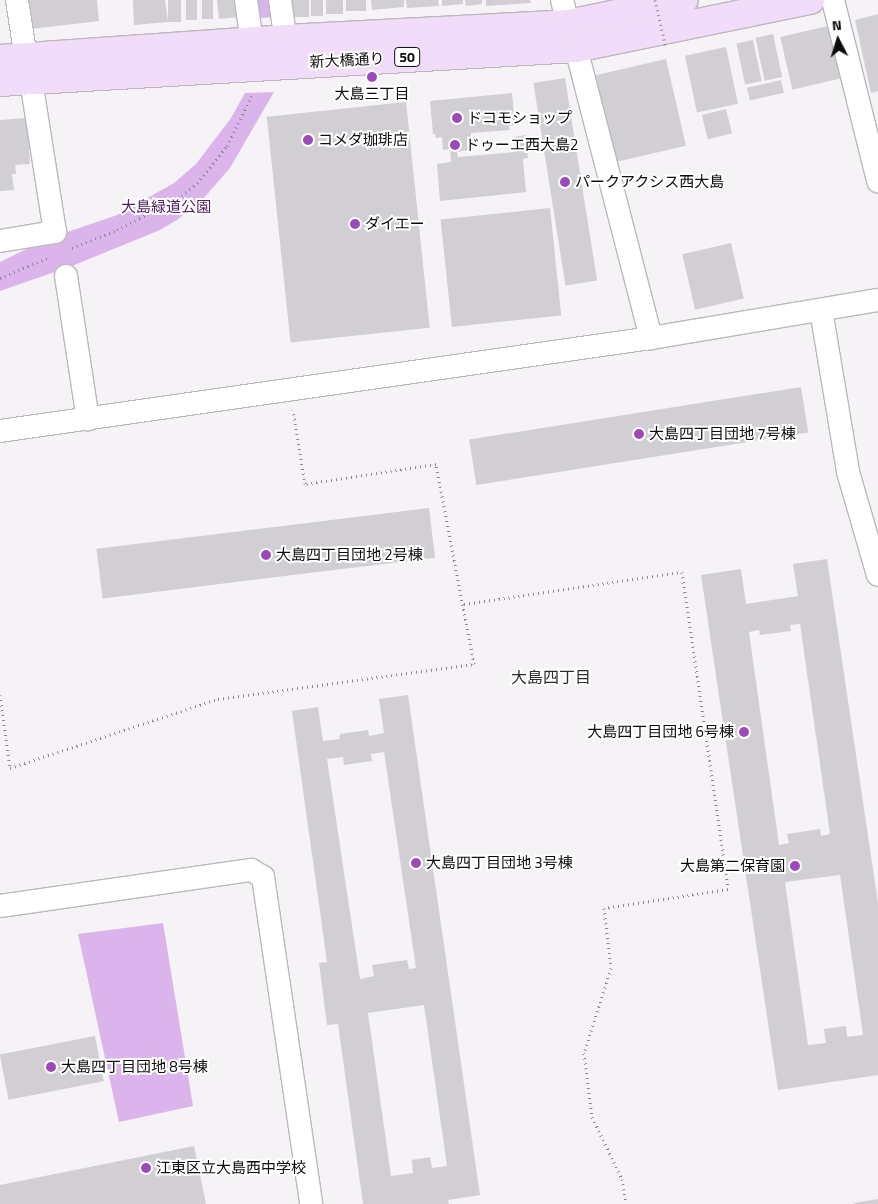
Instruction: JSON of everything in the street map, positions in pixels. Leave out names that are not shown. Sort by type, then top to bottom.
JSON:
[{"type":"main road","name":"新大橋通り","points":[[569,24],[684,0]]},
{"type":"main road","name":"新大橋通り","points":[[0,82],[19,65],[255,66],[288,51],[810,0]]},
{"type":"street","points":[[0,240],[55,232],[19,65],[16,0]]},
{"type":"street","points":[[246,0],[255,66]]},
{"type":"street","points":[[280,0],[288,51]]},
{"type":"street","points":[[832,0],[874,150],[878,181]]},
{"type":"street","points":[[569,24],[651,338]]},
{"type":"street","points":[[66,276],[88,419]]},
{"type":"street","points":[[0,431],[651,338],[878,300]]},
{"type":"street","points":[[822,310],[848,472],[878,575]]},
{"type":"street","points":[[0,906],[250,870],[263,877],[311,1204]]},
{"type":"path","points":[[655,0],[666,48]]},
{"type":"path","points":[[68,250],[117,230],[182,196],[197,183],[219,158],[236,129],[253,93],[255,66]]},
{"type":"path","points":[[0,278],[52,256]]},
{"type":"path","points":[[0,695],[10,768],[218,699],[474,664],[436,464],[305,484],[290,390]]},
{"type":"path","points":[[464,604],[682,572],[728,889],[604,908],[611,968],[584,1053],[592,1117],[622,1179],[626,1204]]},
{"type":"green space","points":[[254,0],[274,0],[277,17],[256,18]]},
{"type":"green space","name":"大島緑道公園","points":[[274,92],[230,168],[203,199],[177,220],[160,230],[72,266],[0,291],[0,262],[47,239],[117,215],[174,183],[196,164],[231,118],[245,93]]},
{"type":"green space","points":[[163,923],[193,1106],[119,1122],[78,934]]},
{"type":"building","points":[[28,0],[97,0],[99,21],[31,29]]},
{"type":"building","points":[[133,0],[165,0],[168,22],[134,25]]},
{"type":"building","points":[[168,0],[181,0],[181,22],[168,22]]},
{"type":"building","points":[[186,0],[197,0],[197,20],[186,20]]},
{"type":"building","points":[[202,0],[213,0],[213,19],[202,19]]},
{"type":"building","points":[[217,0],[237,0],[240,17],[219,19]]},
{"type":"building","points":[[289,0],[309,0],[309,17],[289,17]]},
{"type":"building","points":[[311,0],[323,0],[323,16],[311,16]]},
{"type":"building","points":[[326,0],[343,0],[343,14],[326,14]]},
{"type":"building","points":[[346,0],[366,0],[366,11],[346,11]]},
{"type":"building","points":[[371,0],[404,0],[404,7],[372,10]]},
{"type":"building","points":[[406,0],[438,0],[439,6],[407,8]]},
{"type":"building","points":[[442,0],[463,0],[463,4],[442,6]]},
{"type":"building","points":[[465,0],[482,0],[482,4],[466,6]]},
{"type":"building","points":[[486,0],[530,0],[531,3],[486,6]]},
{"type":"building","points":[[878,14],[878,91],[871,93],[855,20]]},
{"type":"building","points":[[828,26],[840,79],[792,90],[780,37]]},
{"type":"building","points":[[773,34],[782,77],[765,81],[755,38]]},
{"type":"building","points":[[753,40],[762,81],[745,85],[736,44]]},
{"type":"building","points":[[726,47],[738,104],[697,112],[685,56]]},
{"type":"building","points":[[666,59],[686,146],[616,162],[596,75]]},
{"type":"building","name":"パークアクシス西大島","points":[[565,78],[597,280],[565,285],[533,83]]},
{"type":"building","points":[[781,80],[784,93],[750,101],[747,88]]},
{"type":"building","name":"ドゥーエ西大島2","points":[[512,93],[515,125],[509,126],[510,130],[471,133],[471,140],[467,141],[468,150],[457,152],[458,157],[515,152],[514,137],[526,135],[528,158],[523,159],[526,192],[440,201],[437,164],[451,162],[450,149],[443,150],[442,137],[436,138],[435,134],[433,134],[430,101]]},
{"type":"building","points":[[406,102],[430,328],[290,342],[267,117]]},
{"type":"building","points":[[726,109],[732,133],[708,139],[702,115]]},
{"type":"building","points":[[27,118],[30,164],[15,165],[16,174],[12,174],[14,190],[0,191],[0,120]]},
{"type":"building","points":[[550,208],[561,315],[452,327],[441,219]]},
{"type":"building","points":[[731,243],[744,299],[695,310],[682,254]]},
{"type":"building","name":"大島四丁目団地 7号棟","points":[[801,387],[808,432],[476,485],[469,440]]},
{"type":"building","name":"大島四丁目団地 2号棟","points":[[429,508],[435,558],[103,598],[96,549]]},
{"type":"building","name":"大島四丁目団地 6号棟","points":[[827,559],[878,903],[878,1075],[778,1090],[701,575],[741,569],[746,604],[798,596],[793,564]],"holes":[[[800,624],[830,834],[821,836],[820,829],[787,834],[789,843],[779,845],[749,632],[759,630],[760,635],[791,631],[790,625]],[[840,875],[863,1035],[847,1037],[846,1026],[824,1029],[826,1043],[808,1045],[785,882]]]},
{"type":"building","name":"大島四丁目団地 3号棟","points":[[408,695],[480,1195],[448,1200],[449,1204],[363,1204],[338,1024],[327,1025],[319,963],[327,962],[292,711],[318,707],[323,741],[339,739],[340,734],[368,730],[369,736],[384,733],[379,699]],"holes":[[[384,752],[416,968],[409,969],[407,960],[372,965],[374,976],[360,979],[327,759],[343,757],[344,765],[372,761],[371,754]],[[424,1005],[447,1166],[432,1168],[430,1157],[412,1160],[413,1173],[391,1176],[368,1013]]]},
{"type":"building","name":"大島四丁目団地 8号棟","points":[[95,1036],[104,1081],[9,1100],[0,1054]]},
{"type":"building","points":[[194,1146],[206,1204],[0,1204],[0,1185]]},
{"type":"building","points":[[878,1199],[878,1204],[854,1204],[854,1203]]},
{"type":"place","name":"大島三丁目","points":[[372,77]]},
{"type":"place","name":"ドコモショップ","points":[[457,118]]},
{"type":"place","name":"コメダ珈琲店","points":[[308,140]]},
{"type":"place","name":"ドゥーエ西大島2","points":[[455,145]]},
{"type":"place","name":"パークアクシス西大島","points":[[565,182]]},
{"type":"place","name":"ダイエー","points":[[355,224]]},
{"type":"place","name":"大島四丁目団地 7号棟","points":[[639,434]]},
{"type":"place","name":"大島四丁目団地 2号棟","points":[[266,555]]},
{"type":"place","name":"大島四丁目団地 6号棟","points":[[744,732]]},
{"type":"place","name":"大島四丁目団地 3号棟","points":[[416,863]]},
{"type":"place","name":"大島第二保育園","points":[[795,866]]},
{"type":"place","name":"大島四丁目団地 8号棟","points":[[51,1067]]},
{"type":"place","name":"江東区立大島西中学校","points":[[146,1168]]},
{"type":"district","name":"大島四丁目","points":[[551,677]]}]
